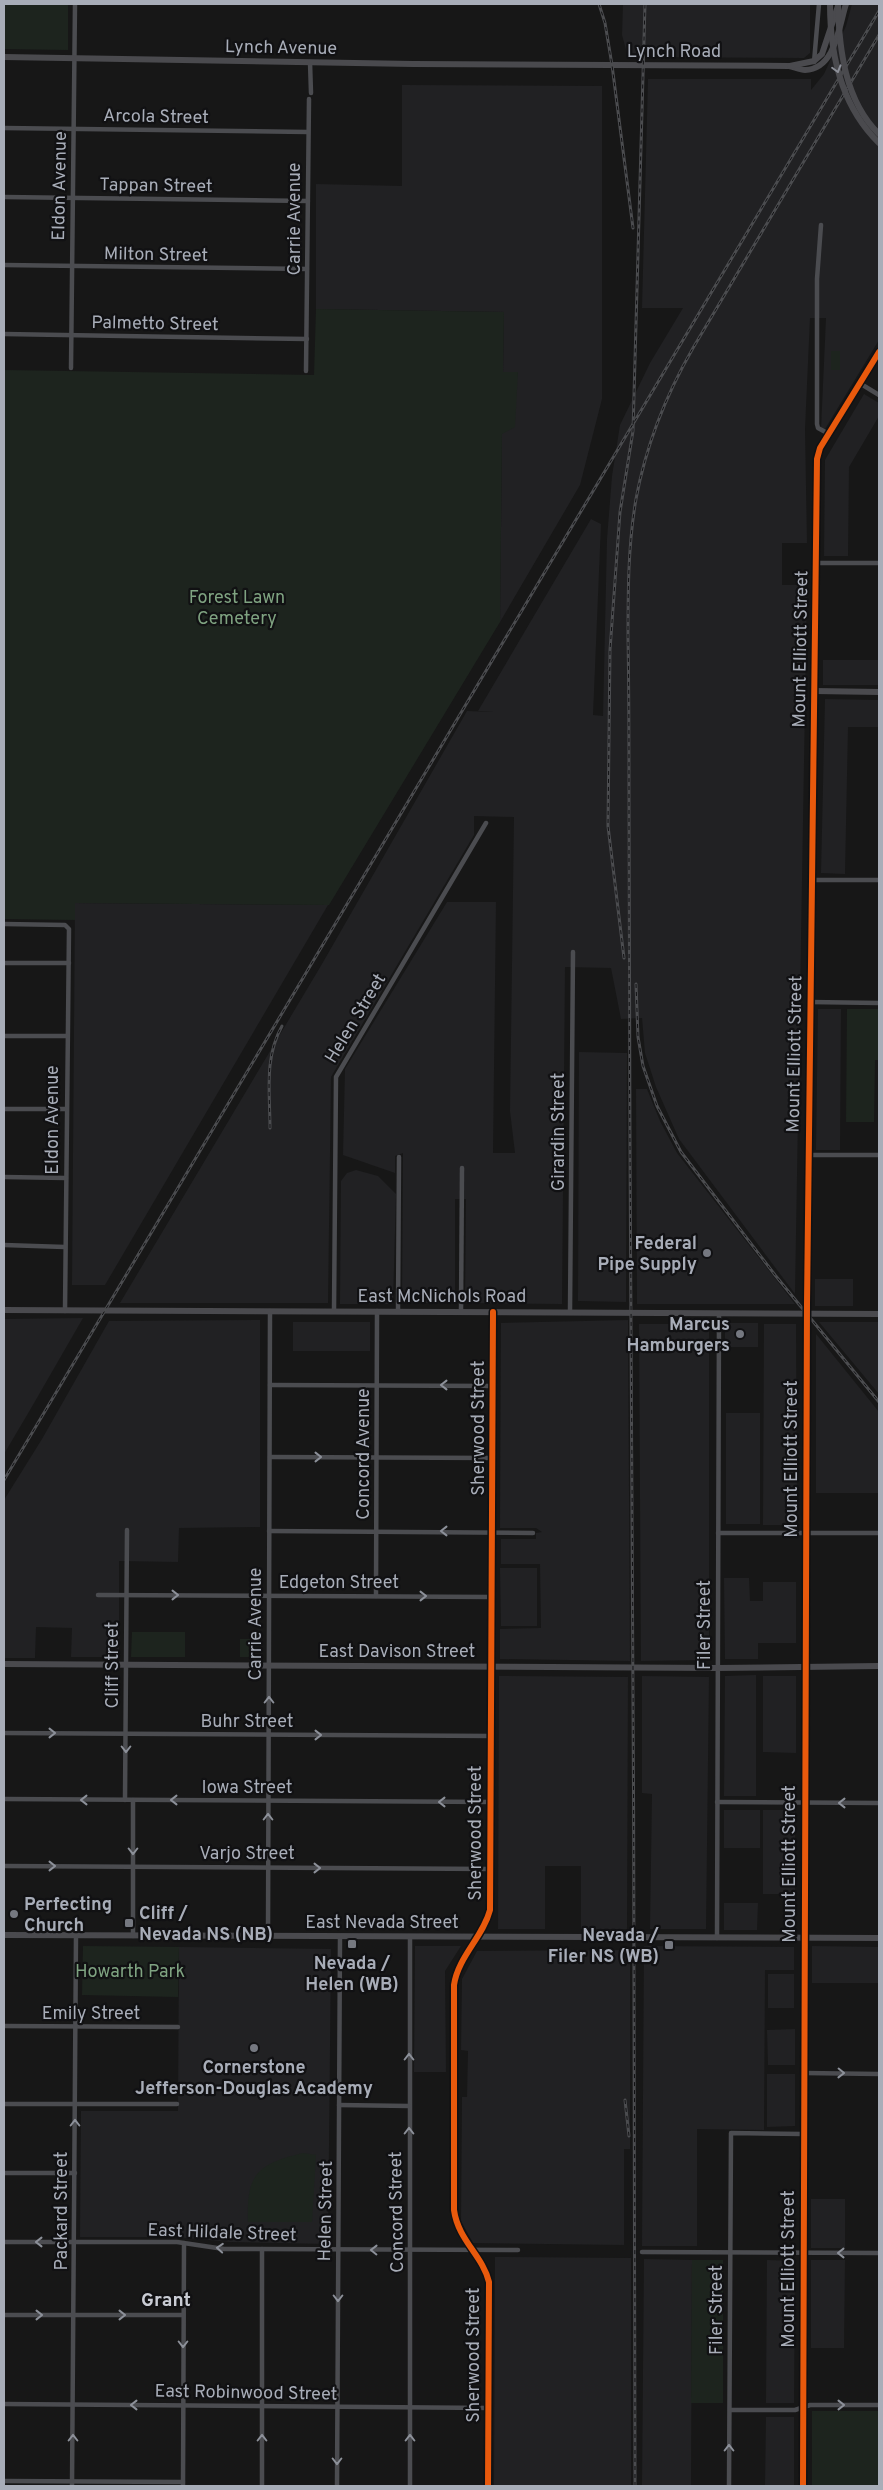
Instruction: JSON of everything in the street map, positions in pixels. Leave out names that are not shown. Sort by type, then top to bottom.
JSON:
[{"type":"street","name":"Eldon Avenue","points":[[71,368],[74,4]]},
{"type":"street","points":[[814,64],[818,4]]},
{"type":"street","points":[[830,4],[832,52],[840,80],[850,106],[879,143]]},
{"type":"street","points":[[814,64],[824,48],[838,4]]},
{"type":"street","points":[[838,4],[838,40],[846,75],[856,101],[879,134]]},
{"type":"street","points":[[814,64],[828,57],[835,44],[846,4]]},
{"type":"street","name":"Lynch Avenue","points":[[4,57],[559,65]]},
{"type":"street","points":[[310,62],[311,93]]},
{"type":"street","name":"Lynch Road","points":[[559,65],[789,66],[814,64]]},
{"type":"street","name":"Carrie Avenue","points":[[306,371],[309,99]]},
{"type":"street","name":"Arcola Street","points":[[4,128],[308,132]]},
{"type":"street","name":"Tappan Street","points":[[4,197],[308,201]]},
{"type":"street","points":[[821,225],[816,279],[817,424],[818,428],[829,434]]},
{"type":"street","name":"Milton Street","points":[[4,265],[307,269]]},
{"type":"street","name":"Palmetto Street","points":[[4,334],[307,339]]},
{"type":"street","name":"Mount Elliott Street","points":[[802,2486],[805,1533],[817,459],[820,448],[879,353]]},
{"type":"street","points":[[860,384],[879,395]]},
{"type":"street","points":[[816,563],[879,563]]},
{"type":"street","points":[[815,691],[879,692]]},
{"type":"street","name":"Helen Street","points":[[334,1311],[336,1077],[486,824]]},
{"type":"street","points":[[812,880],[879,880]]},
{"type":"street","name":"Eldon Avenue","points":[[4,924],[65,925],[69,929],[65,1311]]},
{"type":"street","name":"Girardin Street","points":[[570,1312],[573,952]]},
{"type":"street","points":[[4,963],[69,963]]},
{"type":"street","points":[[810,1002],[879,1003]]},
{"type":"street","points":[[4,1036],[67,1036]]},
{"type":"street","points":[[4,1109],[66,1109]]},
{"type":"street","points":[[808,1155],[879,1155]]},
{"type":"street","points":[[398,1311],[399,1157]]},
{"type":"street","points":[[461,1312],[462,1168]]},
{"type":"street","points":[[4,1177],[66,1178]]},
{"type":"street","points":[[4,1245],[65,1247]]},
{"type":"street","name":"East McNichols Road","points":[[4,1310],[879,1314]]},
{"type":"street","name":"Carrie Avenue","points":[[268,1936],[270,1311]]},
{"type":"street","name":"Concord Avenue","points":[[376,1596],[378,1311]]},
{"type":"street","name":"Sherwood Street","points":[[488,2486],[489,2282],[458,2229],[454,2210],[454,1984],[457,1971],[490,1910],[493,1312]]},
{"type":"street","name":"Filer Street","points":[[717,1938],[719,1312]]},
{"type":"street","points":[[270,1385],[493,1386]]},
{"type":"street","points":[[270,1457],[492,1458]]},
{"type":"street","name":"Cliff Street","points":[[125,1800],[127,1530]]},
{"type":"street","points":[[269,1531],[533,1533]]},
{"type":"street","points":[[718,1533],[879,1533]]},
{"type":"street","name":"Edgeton Street","points":[[98,1595],[492,1597]]},
{"type":"street","name":"East Davison Street","points":[[4,1664],[717,1668],[879,1666]]},
{"type":"street","name":"Buhr Street","points":[[4,1733],[491,1736]]},
{"type":"street","name":"Iowa Street","points":[[4,1800],[490,1802]]},
{"type":"street","points":[[133,1800],[133,1936]]},
{"type":"street","points":[[717,1802],[879,1803]]},
{"type":"street","name":"Varjo Street","points":[[4,1866],[490,1869]]},
{"type":"street","name":"East Nevada Street","points":[[4,1935],[879,1938]]},
{"type":"street","name":"Packard Street","points":[[72,2484],[76,1935]]},
{"type":"street","name":"Helen Street","points":[[337,2486],[340,1936]]},
{"type":"street","name":"Concord Street","points":[[410,1937],[410,2486]]},
{"type":"street","name":"Emily Street","points":[[4,2026],[178,2027]]},
{"type":"street","points":[[804,2073],[879,2074]]},
{"type":"street","points":[[4,2104],[177,2104]]},
{"type":"street","points":[[339,2105],[409,2106]]},
{"type":"street","name":"Filer Street","points":[[729,2486],[731,2133],[804,2134]]},
{"type":"street","points":[[4,2173],[75,2173]]},
{"type":"street","name":"East Hildale Street","points":[[4,2242],[184,2243],[222,2249],[518,2250]]},
{"type":"street","points":[[4,2480],[72,2484],[183,2484],[184,2243]]},
{"type":"street","points":[[262,2249],[262,2486]]},
{"type":"street","points":[[642,2252],[879,2252]]},
{"type":"street","points":[[4,2315],[184,2315]]},
{"type":"street","name":"East Robinwood Street","points":[[4,2404],[489,2408]]},
{"type":"street","points":[[730,2410],[795,2410],[810,2405],[879,2405]]},
{"type":"shaded area","points":[[623,4],[810,4],[810,53],[804,58],[628,57],[622,35]]},
{"type":"shaded area","points":[[852,4],[879,4],[879,340],[825,429],[821,429],[826,318],[810,318],[805,429],[807,543],[782,543],[782,585],[807,585],[795,1294],[679,1139],[656,1087],[645,1053],[642,1018],[621,1019],[611,968],[565,967],[562,1304],[465,1303],[466,1199],[455,1199],[455,1303],[402,1303],[403,1153],[395,1156],[395,1173],[343,1155],[345,1069],[447,902],[496,902],[493,1153],[515,1153],[510,1111],[514,817],[474,816],[474,835],[331,1077],[328,1303],[120,1303],[322,964],[467,711],[493,712],[478,711],[591,519],[601,524],[593,715],[603,716],[607,539],[612,476],[620,425],[650,363],[683,308],[642,308],[648,79],[811,79],[811,90],[824,74],[846,26]]},
{"type":"shaded area","points":[[402,85],[602,86],[602,399],[580,485],[500,622],[502,434],[518,373],[503,372],[504,312],[316,309],[316,184],[402,186]]},
{"type":"shaded area","points":[[864,394],[879,403],[879,416],[849,467],[848,556],[824,556],[825,460]]},
{"type":"shaded area","points":[[823,660],[879,660],[879,685],[823,685]]},
{"type":"shaded area","points":[[825,699],[879,700],[879,727],[848,727],[845,874],[821,873]]},
{"type":"shaded area","points":[[75,903],[328,905],[105,1285],[72,1285]]},
{"type":"shaded area","points":[[818,1009],[841,1009],[840,1150],[816,1150]]},
{"type":"shaded area","points":[[579,1052],[627,1053],[626,1302],[578,1301]]},
{"type":"shaded area","points":[[636,1089],[647,1089],[660,1121],[677,1153],[795,1304],[637,1304]]},
{"type":"shaded area","points":[[356,1170],[378,1176],[396,1194],[393,1304],[340,1304],[341,1181],[347,1173]]},
{"type":"shaded area","points":[[815,1279],[853,1279],[853,1306],[815,1306]]},
{"type":"shaded area","points":[[83,1318],[30,1410],[4,1454],[4,1319]]},
{"type":"shaded area","points":[[260,1320],[260,1527],[179,1528],[178,1562],[119,1561],[119,1657],[71,1657],[72,1628],[36,1627],[35,1658],[4,1658],[4,1500],[42,1439],[109,1321]]},
{"type":"shaded area","points":[[628,1320],[630,1661],[500,1659],[500,1629],[541,1628],[540,1564],[501,1564],[501,1539],[536,1539],[536,1533],[542,1532],[536,1528],[500,1528],[501,1323]]},
{"type":"shaded area","points":[[293,1322],[370,1322],[370,1351],[293,1351]]},
{"type":"shaded area","points":[[819,1322],[879,1322],[879,1394]]},
{"type":"shaded area","points":[[725,1323],[758,1323],[758,1347],[725,1347]]},
{"type":"shaded area","points":[[639,1324],[709,1324],[709,1660],[641,1661]]},
{"type":"shaded area","points":[[764,1324],[796,1324],[797,1525],[763,1525]]},
{"type":"shaded area","points":[[816,1334],[879,1412],[879,1493],[816,1493]]},
{"type":"shaded area","points":[[726,1413],[760,1413],[760,1524],[726,1524]]},
{"type":"shaded area","points":[[500,1568],[537,1568],[537,1626],[501,1626]]},
{"type":"shaded area","points":[[724,1578],[749,1578],[750,1601],[763,1601],[763,1582],[796,1582],[796,1643],[758,1643],[758,1659],[725,1659]]},
{"type":"shaded area","points":[[756,1675],[756,1796],[724,1796],[725,1676]]},
{"type":"shaded area","points":[[499,1676],[628,1677],[627,1929],[581,1929],[581,1866],[545,1866],[545,1929],[498,1929]]},
{"type":"shaded area","points":[[642,1676],[709,1677],[706,1929],[650,1929],[652,1794],[642,1793]]},
{"type":"shaded area","points":[[763,1676],[796,1676],[796,1753],[763,1752]]},
{"type":"shaded area","points":[[724,1810],[760,1810],[760,1848],[724,1848]]},
{"type":"shaded area","points":[[763,1810],[795,1810],[795,1894],[763,1894]]},
{"type":"shaded area","points":[[724,1903],[758,1903],[757,1930],[724,1930]]},
{"type":"shaded area","points":[[415,1946],[461,1946],[445,1971],[446,2072],[414,2072]]},
{"type":"shaded area","points":[[644,1946],[794,1947],[794,1970],[765,1970],[764,2130],[697,2129],[697,2246],[642,2246]]},
{"type":"shaded area","points":[[812,1946],[879,1947],[879,1983],[812,1983]]},
{"type":"shaded area","name":"Cornerstone Jefferson-Douglas Academy","points":[[179,1947],[331,1949],[328,2244],[230,2242],[176,2237],[80,2237],[81,2111],[178,2111]]},
{"type":"shaded area","points":[[630,1950],[630,2149],[624,2149],[624,2245],[473,2243],[461,2221],[462,2097],[467,2097],[468,2051],[461,2050],[462,1979],[477,1951]]},
{"type":"shaded area","points":[[768,1974],[794,1974],[794,2008],[768,2008]]},
{"type":"shaded area","points":[[795,2029],[795,2065],[768,2065],[767,2030]]},
{"type":"shaded area","points":[[767,2074],[795,2074],[795,2126],[767,2127]]},
{"type":"shaded area","points":[[811,2199],[845,2199],[845,2248],[811,2248]]},
{"type":"shaded area","points":[[495,2257],[631,2258],[631,2486],[494,2486]]},
{"type":"shaded area","points":[[644,2259],[692,2260],[691,2486],[642,2486]]},
{"type":"shaded area","points":[[767,2260],[795,2261],[794,2403],[766,2403]]},
{"type":"shaded area","points":[[811,2260],[845,2260],[844,2348],[811,2348]]},
{"type":"shaded area","points":[[766,2417],[794,2417],[794,2486],[765,2486]]},
{"type":"green space","points":[[4,4],[68,4],[68,50],[4,49]]},
{"type":"green space","name":"Forest Lawn Cemetery","points":[[316,309],[504,312],[503,372],[518,372],[515,427],[502,434],[500,622],[329,905],[75,903],[75,920],[4,919],[4,370],[314,375]]},
{"type":"green space","points":[[831,351],[840,351],[840,370],[831,370]]},
{"type":"green space","points":[[847,1009],[879,1009],[879,1060],[875,1060],[874,1122],[846,1122]]},
{"type":"green space","points":[[132,1632],[185,1632],[185,1657],[131,1657]]},
{"type":"green space","points":[[240,1639],[250,1639],[250,1657],[240,1657]]},
{"type":"green space","name":"Howarth Park","points":[[83,1946],[179,1947],[178,1997],[82,1995]]},
{"type":"green space","points":[[303,2153],[316,2155],[312,2222],[248,2222],[249,2192],[258,2173],[275,2162]]},
{"type":"green space","points":[[692,2260],[723,2260],[723,2403],[691,2403]]},
{"type":"green space","points":[[812,2411],[879,2411],[879,2486],[812,2486]]},
{"type":"railway","points":[[599,4],[605,23],[612,65],[633,228]]},
{"type":"railway","points":[[624,958],[608,826],[610,650],[620,512],[633,431],[645,4]]},
{"type":"railway","points":[[4,1480],[879,11]]},
{"type":"railway","points":[[635,2486],[634,1816],[628,639],[628,586],[631,534],[636,499],[645,459],[658,421],[674,384],[693,348],[879,35]]},
{"type":"railway","points":[[636,984],[638,1037],[643,1066],[657,1106],[681,1152],[775,1275],[879,1402]]},
{"type":"railway","points":[[270,1128],[270,1063],[276,1038],[282,1026]]},
{"type":"railway","points":[[625,2100],[629,2136]]},
{"type":"cycle path","points":[[803,2486],[807,1303],[817,459],[820,448],[879,352]]},
{"type":"cycle path","points":[[488,2486],[489,2282],[482,2264],[460,2230],[454,2210],[454,1985],[460,1965],[487,1920],[490,1910],[493,1312]]},
{"type":"place","name":"Federal Pipe Supply","points":[[707,1253]]},
{"type":"place","name":"Marcus Hamburgers","points":[[740,1334]]},
{"type":"place","name":"Perfecting Church","points":[[14,1914]]},
{"type":"place","name":"Cliff / Nevada NS (NB)","points":[[129,1923]]},
{"type":"place","name":"Nevada / Helen (WB)","points":[[352,1944]]},
{"type":"place","name":"Nevada / Filer NS (WB)","points":[[669,1945]]},
{"type":"place","name":"Cornerstone Jefferson-Douglas Academy","points":[[254,2048]]},
{"type":"district","name":"Grant","points":[[166,2299]]}]
